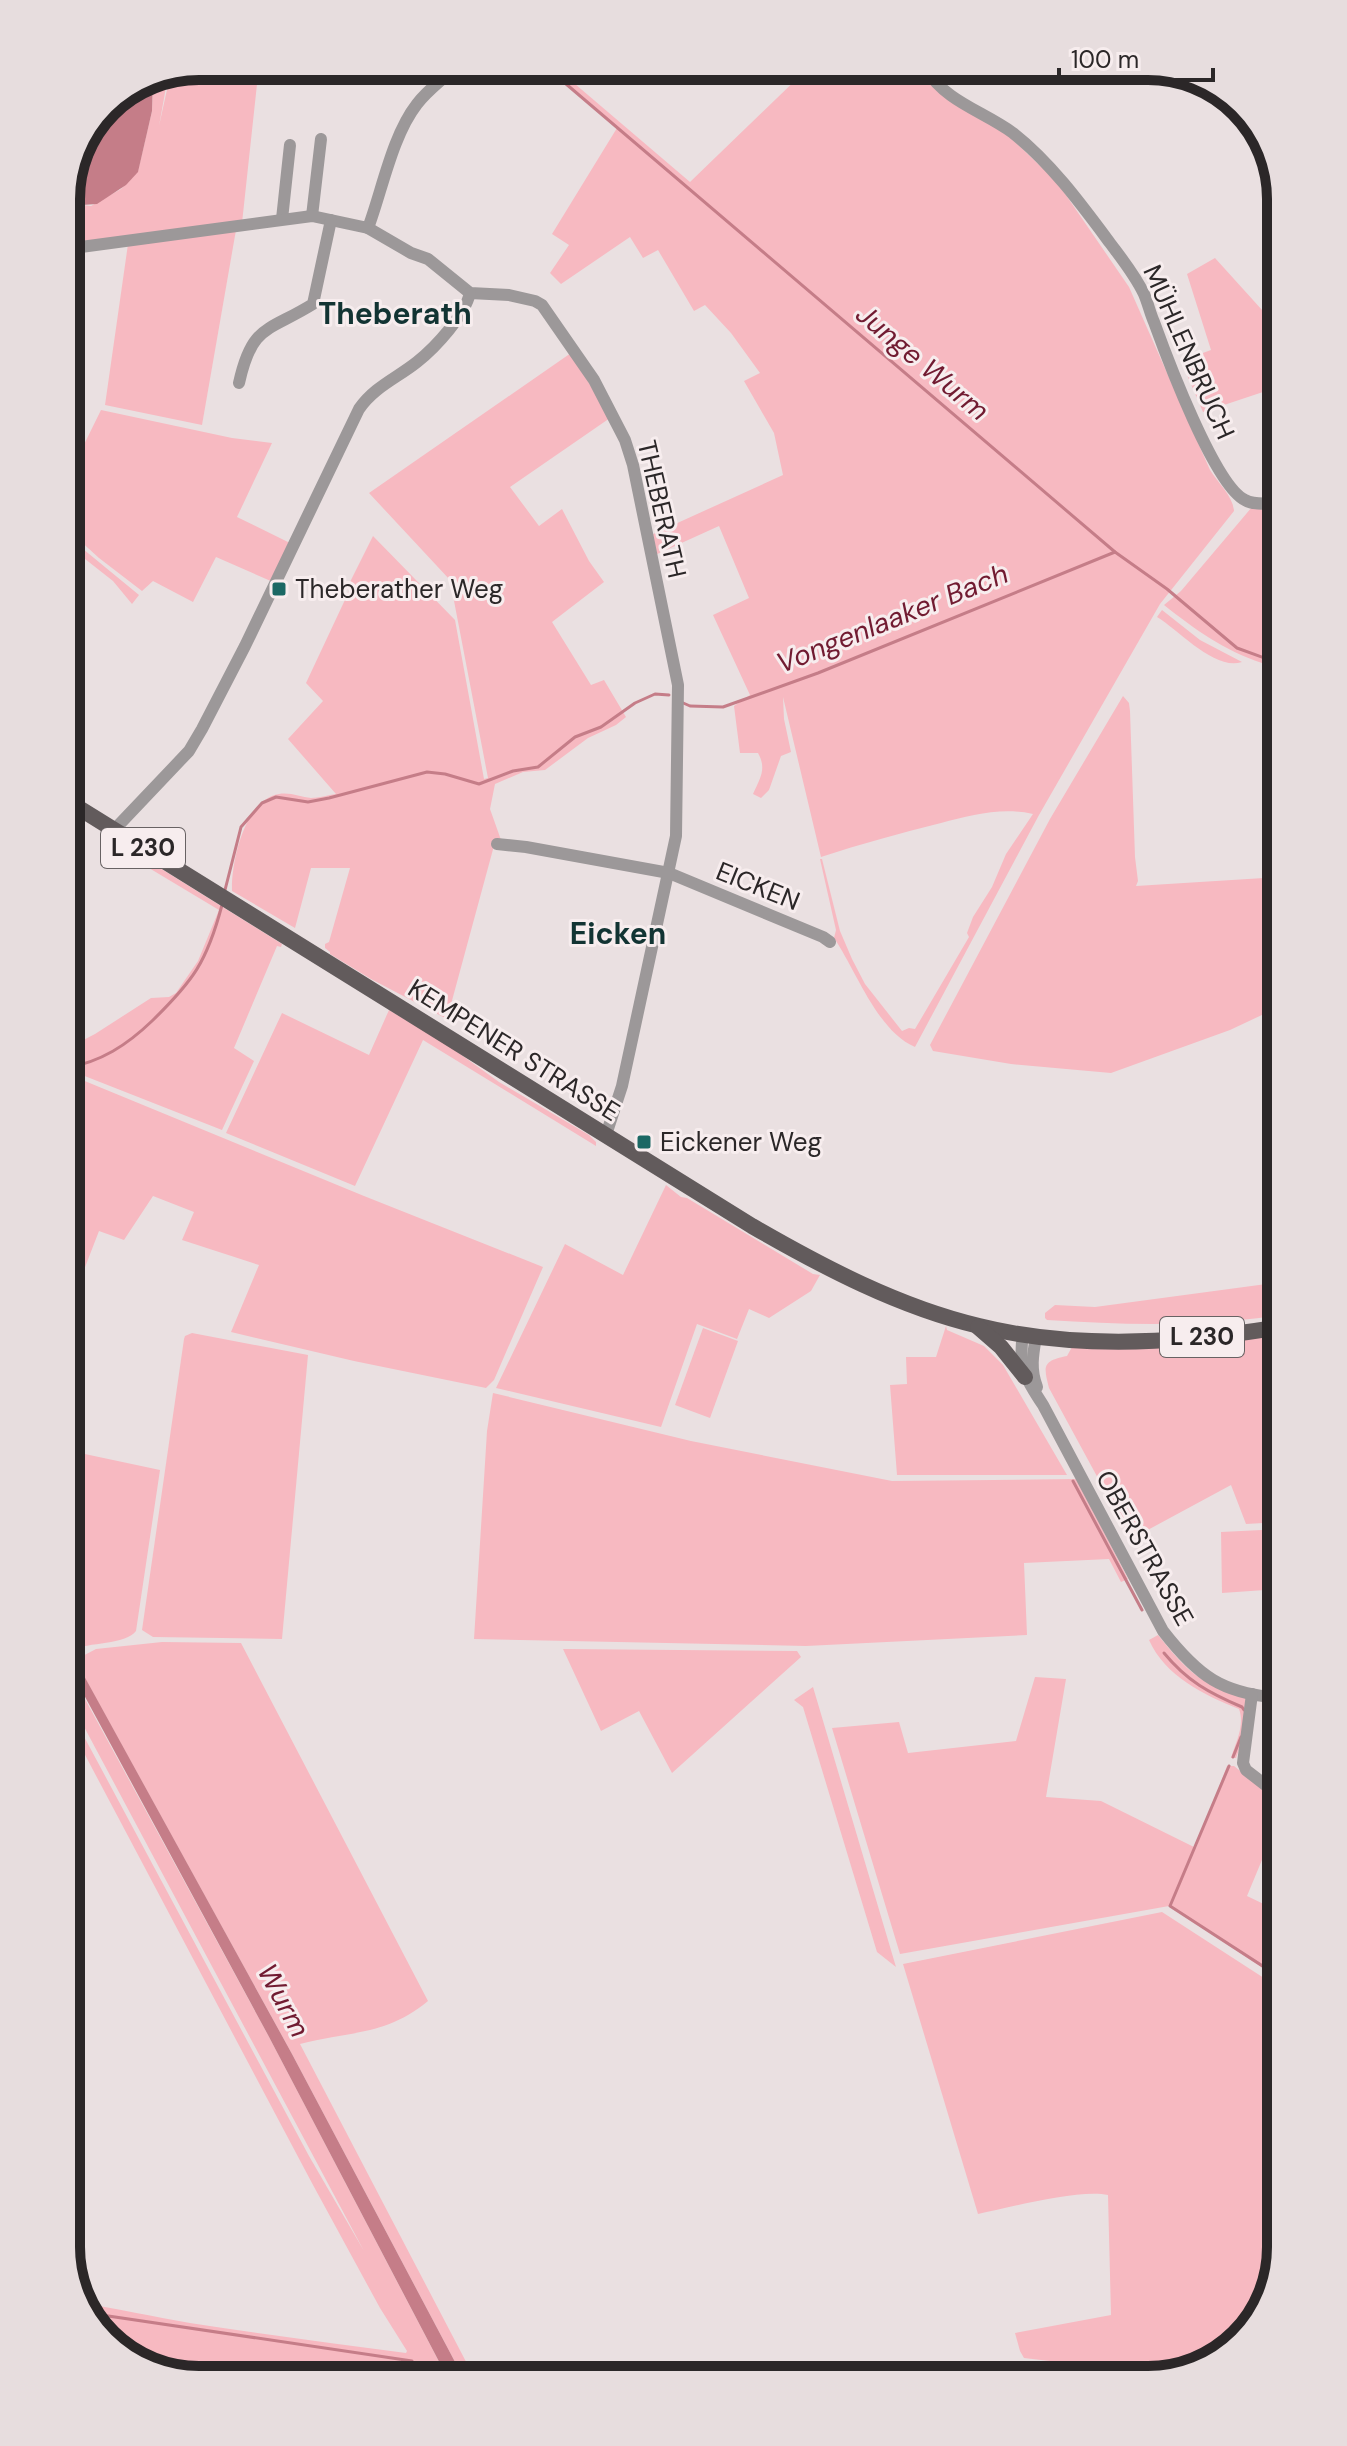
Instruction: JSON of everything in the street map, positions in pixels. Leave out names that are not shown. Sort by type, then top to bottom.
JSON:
[{"type":"main road","name":"KEMPENER STRASSE","points":[[80,809],[752,1226],[886,1294],[977,1326],[1030,1336],[1122,1341],[1267,1329]]},
{"type":"main road","points":[[977,1326],[1001,1347],[1025,1377]]},
{"type":"street","points":[[368,228],[410,113],[441,80]]},
{"type":"street","name":"MÜHLENBRUCH","points":[[935,80],[946,93],[991,118],[1024,143],[1067,187],[1120,256],[1144,294],[1205,444],[1224,479],[1247,502],[1267,503]]},
{"type":"street","points":[[312,216],[321,139]]},
{"type":"street","points":[[282,219],[290,145]]},
{"type":"street","points":[[80,247],[312,216],[368,228],[411,253],[428,259],[470,293],[466,308],[422,359],[373,392],[359,409],[202,729],[189,751],[114,830]]},
{"type":"street","points":[[239,383],[246,353],[254,341],[271,326],[313,304],[331,220]]},
{"type":"street","name":"THEBERATH","points":[[470,293],[509,295],[542,305],[594,380],[625,440],[633,465],[678,685],[676,836],[669,873]]},
{"type":"street","name":"EICKEN","points":[[497,844],[669,873],[830,942]]},
{"type":"street","points":[[606,1135],[622,1086],[669,873]]},
{"type":"street","points":[[1030,1336],[1020,1353],[1025,1377],[1043,1405]]},
{"type":"street","points":[[1030,1336],[1033,1376],[1043,1405]]},
{"type":"street","name":"OBERSTRASSE","points":[[1043,1405],[1163,1631],[1196,1670],[1222,1686],[1267,1696]]},
{"type":"street","points":[[1252,1694],[1243,1763],[1246,1770],[1267,1786]]},
{"type":"shaded area","points":[[199,80],[257,80],[242,223],[80,244],[80,205],[91,206],[121,189],[138,171],[152,111],[153,90],[166,85],[159,126],[168,84]]},
{"type":"shaded area","points":[[560,80],[570,80],[690,182],[796,80],[936,80],[1007,134],[1057,182],[1129,287],[1210,470],[1233,505],[1234,511],[1160,604],[1039,815],[915,1047],[889,1028],[878,1014],[834,938],[836,930],[820,859],[840,931],[865,984],[902,1031],[915,1029],[969,937],[967,933],[973,917],[992,887],[1006,854],[1033,814],[1010,811],[975,815],[821,857],[783,697],[791,752],[781,756],[769,790],[761,798],[753,794],[762,774],[762,764],[758,753],[740,753],[734,706],[750,695],[713,615],[749,598],[719,526],[655,555],[651,535],[783,475],[774,433],[744,381],[760,373],[731,333],[705,305],[694,311],[658,250],[643,258],[630,237],[561,284],[550,273],[569,245],[552,234],[617,128]]},
{"type":"shaded area","points":[[153,90],[152,111],[138,172],[126,185],[97,204],[80,205],[84,168],[92,146],[120,109]]},
{"type":"shaded area","points":[[236,230],[202,425],[105,405],[128,244]]},
{"type":"shaded area","points":[[1215,258],[1267,316],[1267,391],[1203,412],[1181,361],[1211,350],[1187,274]]},
{"type":"shaded area","points":[[571,353],[610,418],[510,487],[539,526],[562,509],[589,561],[604,582],[552,622],[591,685],[604,680],[626,717],[588,738],[545,770],[523,772],[495,784],[490,809],[501,840],[495,842],[447,1019],[371,979],[325,948],[350,868],[311,868],[295,928],[232,891],[234,864],[249,819],[267,798],[279,794],[311,798],[336,794],[288,739],[323,701],[306,683],[373,536],[455,620],[484,779],[488,778],[450,580],[369,493]]},
{"type":"shaded area","points":[[101,410],[232,438],[272,443],[237,517],[290,543],[273,582],[216,557],[193,602],[153,581],[142,591],[80,541],[80,453]]},
{"type":"shaded area","points":[[1252,507],[1267,507],[1267,681],[1262,677],[1262,663],[1210,638],[1164,605],[1181,591]]},
{"type":"shaded area","points":[[80,547],[139,595],[132,604],[113,581],[80,555]]},
{"type":"shaded area","points":[[1162,610],[1200,640],[1242,662],[1221,661],[1198,648],[1157,617]]},
{"type":"shaded area","points":[[1123,696],[1129,703],[1130,711],[1136,886],[1267,878],[1267,1013],[1230,1030],[1111,1073],[1011,1064],[933,1051],[930,1045],[1050,819]]},
{"type":"shaded area","points":[[110,837],[282,944],[281,947],[277,946],[234,1048],[254,1061],[222,1130],[80,1074],[80,1042],[151,998],[169,997],[176,993],[198,961],[219,910],[104,841]]},
{"type":"shaded area","points":[[389,1010],[449,1046],[499,1082],[589,1135],[596,1146],[423,1040],[355,1186],[226,1133],[282,1013],[369,1055]]},
{"type":"shaded area","points":[[80,1079],[543,1267],[494,1380],[486,1388],[231,1332],[259,1265],[182,1240],[194,1212],[153,1196],[124,1240],[99,1231],[80,1280]]},
{"type":"shaded area","points":[[666,1185],[681,1197],[813,1274],[820,1275],[811,1291],[769,1318],[749,1309],[737,1339],[697,1324],[661,1427],[496,1388],[565,1244],[623,1275]]},
{"type":"shaded area","points":[[1267,1284],[1267,1317],[1164,1324],[1076,1322],[1045,1318],[1045,1313],[1055,1305],[1095,1307]]},
{"type":"shaded area","points":[[946,1326],[947,1330],[984,1346],[1003,1365],[1067,1475],[897,1475],[890,1385],[907,1384],[906,1357],[936,1357]]},
{"type":"shaded area","points":[[703,1328],[738,1341],[710,1418],[675,1405]]},
{"type":"shaded area","points":[[192,1333],[308,1355],[282,1639],[153,1637],[142,1630],[184,1339]]},
{"type":"shaded area","points":[[1267,1334],[1267,1523],[1246,1524],[1231,1485],[1131,1539],[1049,1388],[1047,1365],[1067,1356],[1072,1347]]},
{"type":"shaded area","points":[[493,1393],[691,1441],[892,1481],[1077,1479],[1128,1579],[1121,1582],[1109,1559],[1024,1563],[1027,1635],[806,1646],[474,1639],[487,1431]]},
{"type":"shaded area","points":[[80,1453],[160,1470],[136,1631],[116,1641],[80,1647]]},
{"type":"shaded area","points":[[1267,1530],[1267,1590],[1222,1593],[1221,1532]]},
{"type":"shaded area","points":[[1158,1635],[1196,1675],[1217,1688],[1245,1698],[1243,1739],[1236,1758],[1231,1758],[1240,1727],[1239,1709],[1199,1691],[1175,1674],[1149,1640]]},
{"type":"shaded area","points":[[162,1642],[241,1643],[428,2001],[382,2027],[300,2044],[468,2366],[457,2366],[292,2054],[80,1669],[80,1657],[96,1649]]},
{"type":"shaded area","points":[[563,1649],[797,1651],[801,1657],[672,1773],[639,1711],[601,1731]]},
{"type":"shaded area","points":[[80,1668],[292,2054],[457,2366],[441,2366],[268,2035],[80,1688]]},
{"type":"shaded area","points":[[1035,1677],[1066,1679],[1046,1797],[1101,1801],[1196,1848],[1227,1766],[1234,1766],[1267,1793],[1267,1848],[1247,1896],[1267,1906],[1267,1971],[1169,1906],[900,1954],[832,1728],[899,1722],[908,1753],[1016,1741]]},
{"type":"shaded area","points":[[813,1687],[896,1967],[877,1952],[803,1707],[794,1700]]},
{"type":"shaded area","points":[[80,1690],[268,2035],[441,2366],[176,2364],[133,2346],[115,2331],[96,2307],[244,2331],[407,2351],[313,2185],[80,1745],[80,1729],[309,2156],[364,2251],[80,1719]]},
{"type":"shaded area","points":[[1162,1912],[1267,1980],[1266,2263],[1255,2300],[1238,2326],[1208,2350],[1171,2364],[1092,2366],[1024,2358],[1015,2333],[1111,2315],[1108,2195],[1080,2194],[978,2214],[903,1964]]},
{"type":"waterway","name":"Junge Wurm","points":[[561,80],[1115,552],[1167,589],[1237,648],[1267,659]]},
{"type":"waterway","name":"Vongenlaaker Bach","points":[[681,702],[690,706],[723,707],[818,673],[1115,552]]},
{"type":"waterway","name":"Vongenlaaker Bach","points":[[225,890],[241,827],[262,803],[276,797],[308,802],[427,772],[479,784],[513,771],[538,767],[575,737],[601,727],[635,703],[655,694],[669,695]]},
{"type":"waterway","name":"Vongenlaaker Bach","points":[[80,1065],[123,1045],[166,1007],[197,969],[222,905]]},
{"type":"waterway","points":[[1073,1481],[1142,1610]]},
{"type":"waterway","points":[[1164,1653],[1199,1685],[1244,1710]]},
{"type":"waterway","points":[[1233,1757],[1241,1737]]},
{"type":"waterway","points":[[1229,1766],[1170,1906],[1267,1969]]},
{"type":"waterway","points":[[102,2315],[412,2361]]},
{"type":"place","name":"Theberather Weg","points":[[279,589]]},
{"type":"place","name":"Eickener Weg","points":[[644,1142]]},
{"type":"district","name":"Theberath","points":[[395,314]]},
{"type":"district","name":"Eicken","points":[[618,934]]},
{"type":"water label","name":"Wurm","points":[[284,2000]]}]
